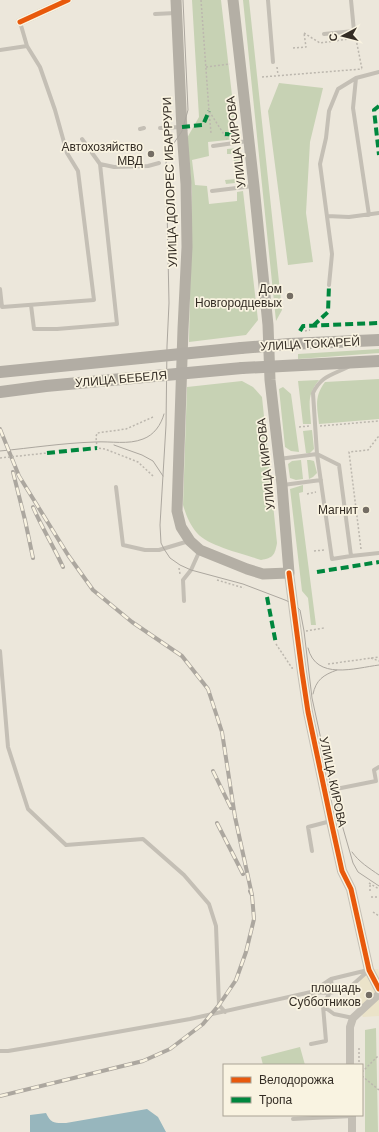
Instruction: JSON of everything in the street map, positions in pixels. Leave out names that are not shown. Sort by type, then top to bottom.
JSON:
[{"type":"main road","name":"УЛИЦА ДОЛОРЕС ИБАРРУРИ","points":[[176,0],[186,184],[187,247],[177,511],[181,528],[190,541],[200,550],[263,574],[289,574]]},
{"type":"main road","name":"УЛИЦА КИРОВА","points":[[233,0],[268,325],[270,366],[289,574]]},
{"type":"main road","name":"УЛИЦА ТОКАРЕЙ","points":[[241,348],[379,340]]},
{"type":"main road","name":"УЛИЦА БЕБЕЛЯ","points":[[0,372],[241,348]]},
{"type":"main road","name":"УЛИЦА ТОКАРЕЙ","points":[[242,368],[379,360]]},
{"type":"main road","name":"УЛИЦА БЕБЕЛЯ","points":[[0,392],[46,386],[242,368]]},
{"type":"street","points":[[20,22],[68,0]]},
{"type":"street","name":"УЛИЦА КИРОВА","points":[[289,574],[308,712],[331,821],[342,871],[351,889],[369,970],[379,988]]},
{"type":"street","points":[[350,1064],[350,1027],[353,1018],[379,994]]},
{"type":"street","points":[[352,1116],[352,1132]]},
{"type":"lane","points":[[268,0],[273,62]]},
{"type":"lane","points":[[324,34],[354,31],[351,0]]},
{"type":"lane","points":[[155,14],[176,14]]},
{"type":"lane","points":[[0,289],[2,308],[94,300],[78,171],[67,153],[55,110],[40,67],[27,46],[20,22]]},
{"type":"lane","points":[[0,50],[27,46]]},
{"type":"lane","points":[[329,286],[332,254],[320,164],[326,138],[329,111],[338,89],[356,78],[379,72]]},
{"type":"lane","points":[[356,78],[353,108],[369,215]]},
{"type":"lane","points":[[160,128],[182,127]]},
{"type":"lane","points":[[31,305],[34,329],[57,329],[117,324],[100,164],[82,139]]},
{"type":"lane","points":[[213,146],[249,141]]},
{"type":"lane","points":[[100,164],[114,167],[148,166],[159,163]]},
{"type":"lane","points":[[212,191],[254,186]]},
{"type":"lane","points":[[327,216],[349,217],[379,213]]},
{"type":"lane","points":[[362,361],[326,377],[317,385],[313,393],[317,454],[332,559],[379,553]]},
{"type":"lane","points":[[279,460],[317,454],[339,465],[351,556]]},
{"type":"lane","points":[[282,485],[320,480]]},
{"type":"lane","points":[[116,488],[122,545],[145,550],[159,550],[190,541]]},
{"type":"lane","points":[[184,601],[183,580],[191,570],[200,550]]},
{"type":"lane","points":[[0,651],[8,747],[28,808],[66,845],[143,839],[184,875],[208,904],[216,926],[219,1005],[225,1012]]},
{"type":"lane","points":[[325,791],[376,781],[374,770],[379,767]]},
{"type":"lane","points":[[312,851],[308,827],[331,821]]},
{"type":"lane","points":[[311,992],[332,979],[369,970]]},
{"type":"lane","points":[[0,1050],[8,1051],[44,1045],[225,1012],[311,992],[330,993],[348,989],[369,970]]},
{"type":"lane","points":[[311,1044],[326,1040],[323,1006],[332,988],[332,979]]},
{"type":"lane","points":[[311,992],[323,1006],[334,1014],[353,1018]]},
{"type":"lane","points":[[293,1119],[337,1116]]},
{"type":"path","points":[[201,0],[211,133]]},
{"type":"path","points":[[262,77],[278,74],[362,69],[354,31]]},
{"type":"path","points":[[293,48],[306,47],[304,33]]},
{"type":"path","points":[[206,67],[230,64]]},
{"type":"path","points":[[209,111],[228,140]]},
{"type":"path","points":[[305,330],[310,330]]},
{"type":"path","points":[[153,417],[126,429],[97,433],[96,437],[97,448],[105,449],[138,462],[153,476]]},
{"type":"path","points":[[298,427],[379,421]]},
{"type":"path","points":[[362,550],[349,452],[368,450],[379,437]]},
{"type":"path","points":[[0,458],[47,453]]},
{"type":"path","points":[[307,494],[316,492]]},
{"type":"path","points":[[314,551],[321,550]]},
{"type":"path","points":[[217,580],[244,588]]},
{"type":"path","points":[[297,632],[324,628]]},
{"type":"path","points":[[276,644],[292,668]]},
{"type":"path","points":[[328,664],[379,657]]},
{"type":"path","points":[[371,658],[379,661]]},
{"type":"path","points":[[370,891],[370,884],[379,889]]},
{"type":"path","points":[[371,897],[379,897]]},
{"type":"path","points":[[373,912],[379,916]]},
{"type":"path","points":[[363,1071],[379,1055]]},
{"type":"path","points":[[363,1077],[379,1090]]},
{"type":"green space","points":[[192,0],[221,0],[237,139],[208,142],[209,156],[192,160],[195,185],[207,186],[209,204],[237,201],[237,192],[243,191],[258,320],[246,335],[189,342],[192,192],[187,138],[199,117]]},
{"type":"green space","points":[[243,0],[249,0],[282,310],[276,321]]},
{"type":"green space","points":[[279,83],[323,88],[310,142],[306,213],[313,262],[288,265],[268,111]]},
{"type":"green space","points":[[239,148],[243,182],[226,184],[225,180],[236,179],[233,154],[227,154],[227,149]]},
{"type":"green space","points":[[379,349],[379,353],[298,359],[298,354]]},
{"type":"green space","points":[[379,379],[379,419],[319,424],[317,402],[319,392],[325,382]]},
{"type":"green space","points":[[319,380],[310,396],[311,424],[303,424],[298,381]]},
{"type":"green space","points":[[242,381],[253,387],[262,397],[277,543],[273,555],[261,560],[218,546],[202,538],[192,527],[183,505],[187,387]]},
{"type":"green space","points":[[283,387],[291,394],[299,452],[291,451],[285,447],[279,389]]},
{"type":"green space","points":[[312,430],[314,449],[310,453],[306,453],[303,431]]},
{"type":"green space","points":[[301,460],[303,479],[296,480],[290,478],[288,464],[292,461]]},
{"type":"green space","points":[[307,460],[314,461],[317,473],[309,479]]},
{"type":"green space","points":[[303,485],[303,492],[299,493],[316,625],[311,625],[308,598],[302,591],[290,489]]},
{"type":"green space","points":[[376,1028],[378,1132],[365,1132],[365,1030]]},
{"type":"green space","points":[[300,1047],[305,1064],[263,1064],[261,1057]]},
{"type":"shaded area","name":"площадь Субботников","points":[[378,969],[379,1016],[363,1017],[360,1012],[360,974],[369,970]]},
{"type":"water","points":[[147,1109],[158,1117],[166,1132],[30,1132],[30,1115],[46,1113],[54,1122],[66,1123]]},
{"type":"tram line","points":[[183,0],[188,110],[182,131],[170,149],[166,159],[169,303],[166,425],[160,525],[161,543],[170,558],[180,565],[191,570],[243,584],[294,604],[300,610],[312,698],[332,790],[353,863],[358,872],[379,886]]},
{"type":"tram line","points":[[0,451],[71,443],[137,441],[154,432],[159,426],[164,414]]},
{"type":"tram line","points":[[114,445],[142,455],[153,461],[163,476]]},
{"type":"tram line","points":[[308,648],[312,658],[319,665],[328,669],[348,670],[379,665]]},
{"type":"tram line","points":[[313,694],[318,682],[328,674],[337,670]]},
{"type":"tram line","points":[[352,852],[361,862],[379,875]]},
{"type":"railway","points":[[0,429],[19,476],[68,555],[93,590],[132,622],[182,656],[208,689],[222,732],[235,817],[252,895]]},
{"type":"railway","points":[[13,472],[33,558]]},
{"type":"railway","points":[[33,507],[63,567]]},
{"type":"railway","points":[[213,771],[231,808]]},
{"type":"railway","points":[[217,823],[243,874]]},
{"type":"railway","points":[[0,1096],[143,1061],[170,1049],[203,1024],[219,1005],[236,980],[246,952],[254,919],[252,895],[250,891]]},
{"type":"marked path","points":[[379,106],[374,110],[379,155]]},
{"type":"marked path","points":[[182,127],[203,125],[209,111]]},
{"type":"marked path","points":[[225,134],[240,135]]},
{"type":"marked path","points":[[313,326],[328,312],[329,285]]},
{"type":"marked path","points":[[300,331],[303,326],[379,323]]},
{"type":"marked path","points":[[47,453],[97,448]]},
{"type":"marked path","points":[[317,572],[379,562]]},
{"type":"marked path","points":[[267,597],[276,644]]},
{"type":"cycle path","points":[[20,22],[68,0]]},
{"type":"cycle path","points":[[289,573],[308,712],[331,821],[342,871],[351,889],[369,970],[379,989]]},
{"type":"place","name":"Автохозяйство МВД","points":[[151,154]]},
{"type":"place","name":"Дом Новгородцевых","points":[[290,296]]},
{"type":"place","name":"Магнит","points":[[366,510]]},
{"type":"place","name":"площадь Субботников","points":[[369,995]]}]
